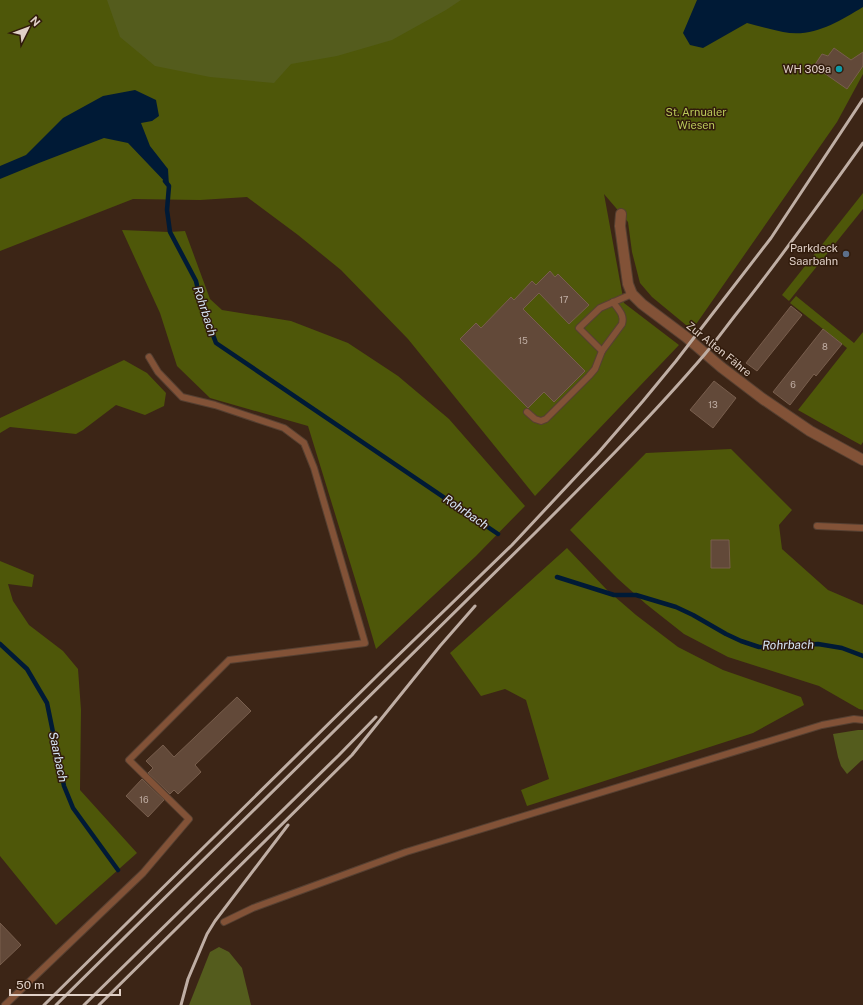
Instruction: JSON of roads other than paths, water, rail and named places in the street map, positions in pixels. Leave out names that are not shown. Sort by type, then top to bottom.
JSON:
[{"type":"street","points":[[621,214],[620,226],[628,284],[632,294]]},
{"type":"street","name":"Zur Alten Fähre","points":[[632,294],[642,304],[686,337],[721,367],[763,399],[810,431],[863,460]]},
{"type":"lane","points":[[602,351],[579,328],[600,308],[632,294]]},
{"type":"lane","points":[[527,412],[535,419],[541,421],[546,419],[589,376],[595,368],[602,351],[622,324],[623,319],[621,312],[613,302]]},
{"type":"lane","points":[[5,1005],[143,873],[189,819],[129,760],[229,660],[365,642],[314,468],[304,443],[284,428],[215,405],[182,397],[158,372],[148,357]]},
{"type":"lane","points":[[817,526],[863,528]]},
{"type":"lane","points":[[224,922],[252,908],[406,852],[822,725],[854,719],[863,720]]},
{"type":"water","points":[[697,0],[863,0],[863,7],[835,23],[815,31],[805,33],[783,32],[747,23],[703,48],[690,45],[683,33]]},
{"type":"water","points":[[135,90],[156,100],[159,116],[152,121],[141,123],[150,146],[168,169],[169,186],[128,143],[104,138],[0,179],[0,166],[26,155],[63,118],[103,96]]},
{"type":"waterway","name":"Rohrbach","points":[[165,181],[169,186],[167,210],[170,232],[196,281],[201,303],[216,343],[498,534]]},
{"type":"waterway","name":"Rohrbach","points":[[557,577],[614,595],[636,595],[676,607],[726,634],[759,647],[818,644],[842,648],[863,656]]},
{"type":"waterway","name":"Saarbach","points":[[0,644],[27,669],[47,703],[64,786],[73,808],[118,870]]},
{"type":"railway","points":[[44,1005],[384,669],[512,545],[598,453],[676,361],[771,238],[863,99]]},
{"type":"railway","points":[[56,1005],[536,532],[644,422],[713,344],[785,250],[863,143]]},
{"type":"railway","points":[[99,1005],[352,755],[440,646],[475,606]]},
{"type":"railway","points":[[84,1005],[376,717]]},
{"type":"railway","points":[[181,1005],[188,979],[207,934],[215,921],[288,825]]},
{"type":"place","name":"WH 309a","points":[[839,69]]},
{"type":"place","name":"Parkdeck Saarbahn","points":[[846,254]]},
{"type":"park label","name":"St. Arnualer Wiesen","points":[[696,118]]}]
